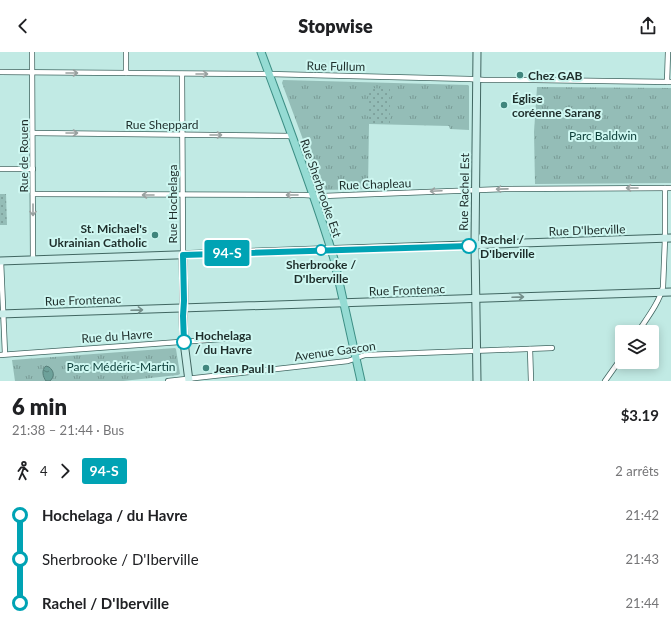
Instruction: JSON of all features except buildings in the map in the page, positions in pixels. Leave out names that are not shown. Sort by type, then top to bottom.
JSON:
[{"type":"main road","name":"Rue Sherbrooke Est","points":[[260,52],[292,136],[331,250],[361,381]]},
{"type":"main road","name":"Rue Rachel Est","points":[[477,52],[475,190],[477,381]]},
{"type":"main road","name":"Rue D'Iberville","points":[[0,261],[668,239]]},
{"type":"main road","name":"Rue Hochelaga","points":[[183,255],[184,342],[189,380]]},
{"type":"main road","name":"Rue Frontenac","points":[[2,314],[671,292]]},
{"type":"street","name":"Rue de Rouen","points":[[32,52],[33,260]]},
{"type":"street","points":[[126,52],[126,73]]},
{"type":"street","points":[[668,52],[669,82]]},
{"type":"street","name":"Rue Fullum","points":[[0,72],[269,74],[669,82]]},
{"type":"street","name":"Rue Hochelaga","points":[[182,74],[183,255]]},
{"type":"street","name":"Rue Sheppard","points":[[33,133],[292,136]]},
{"type":"street","points":[[0,169],[33,168]]},
{"type":"street","points":[[642,325],[662,293],[668,239],[665,188]]},
{"type":"street","name":"Rue Chapleau","points":[[33,194],[325,196],[475,190],[671,188]]},
{"type":"street","points":[[0,261],[2,355]]},
{"type":"street","name":"Rue du Havre","points":[[2,355],[235,338]]},
{"type":"street","name":"Avenue Gascon","points":[[168,381],[189,380],[348,361],[365,355],[552,348]]},
{"type":"street","points":[[530,349],[531,381]]},
{"type":"street","points":[[605,381],[615,367]]},
{"type":"green space","points":[[283,80],[468,85],[469,130],[450,129],[449,126],[369,124],[368,189],[323,190],[282,83]]},
{"type":"green space","name":"Parc Baldwin","points":[[537,87],[671,88],[671,183],[535,184],[534,132]]},
{"type":"green space","points":[[369,88],[390,89],[390,124],[368,124]]},
{"type":"green space","points":[[0,194],[6,194],[7,225],[0,225]]},
{"type":"green space","name":"Parc Médéric-Martin","points":[[175,348],[180,374],[123,381],[15,381],[12,360]]},
{"type":"water","points":[[46,366],[53,372],[53,377],[50,381],[46,381],[43,376],[43,369]]},
{"type":"bus line","name":"94-S","points":[[184,342],[183,255],[469,246]]},
{"type":"place","name":"Chez GAB","points":[[520,75]]},
{"type":"place","name":"Église coréenne Sarang","points":[[504,105]]},
{"type":"place","name":"St. Michael's Ukrainian Catholic","points":[[155,235]]},
{"type":"place","name":"Rachel / D'Iberville","points":[[469,246]]},
{"type":"place","name":"Sherbrooke / D'Iberville","points":[[321,250]]},
{"type":"place","name":"Hochelaga / du Havre","points":[[184,342]]},
{"type":"place","name":"Jean Paul II","points":[[206,368]]}]
